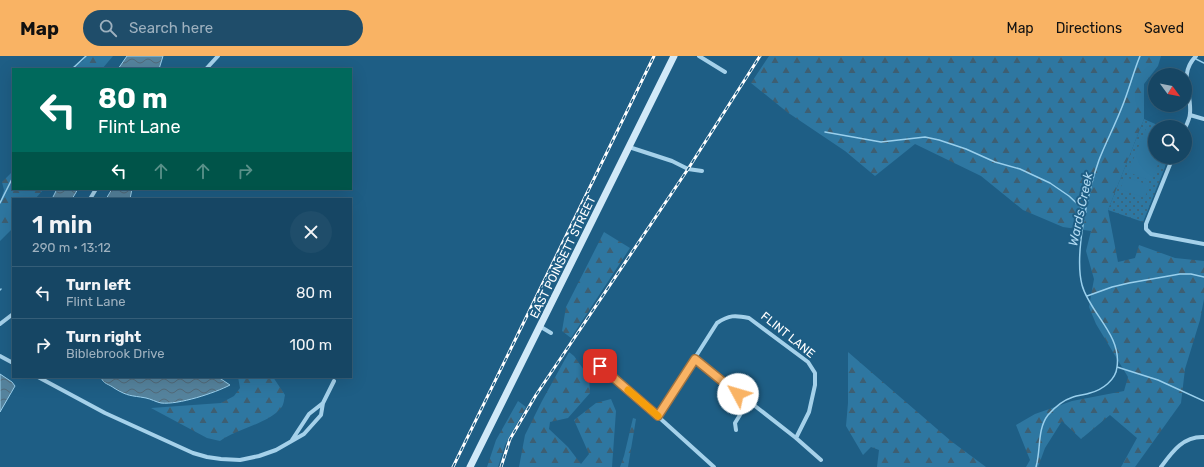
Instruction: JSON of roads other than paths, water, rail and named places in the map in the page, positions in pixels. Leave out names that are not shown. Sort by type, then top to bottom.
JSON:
[{"type":"main road","name":"EAST POINSETT STREET","points":[[470,467],[541,327],[674,56]]},
{"type":"street","points":[[207,68],[218,56]]},
{"type":"street","points":[[699,56],[725,72]]},
{"type":"street","points":[[1188,120],[1190,115],[1186,78],[1187,71],[1192,60],[1196,56]]},
{"type":"street","points":[[1190,115],[1204,119]]},
{"type":"street","points":[[629,147],[672,161],[688,169],[702,171]]},
{"type":"street","points":[[1170,164],[1146,224],[1146,229],[1151,234],[1204,244]]},
{"type":"street","points":[[0,324],[12,315]]},
{"type":"street","name":"FLINT LANE","points":[[658,416],[717,324],[725,317],[738,316],[749,318],[808,362],[815,373],[815,385],[809,412],[796,438]]},
{"type":"street","points":[[541,327],[551,333]]},
{"type":"street","points":[[0,356],[12,362]]},
{"type":"street","points":[[695,359],[748,402],[796,438],[821,460]]},
{"type":"street","points":[[600,366],[714,467]]},
{"type":"street","points":[[40,378],[105,413],[193,453],[206,457],[240,460],[259,456],[276,450],[304,434],[321,416],[323,403],[334,381]]},
{"type":"street","points":[[736,430],[735,423],[748,402]]},
{"type":"street","points":[[290,442],[309,414],[323,403]]},
{"type":"street","points":[[1162,467],[1176,447],[1184,441],[1204,437]]},
{"type":"water","points":[[127,56],[163,56],[159,68],[119,68]]},
{"type":"water","points":[[56,190],[77,190],[73,198],[52,198]]},
{"type":"water","points":[[111,190],[132,190],[130,198],[107,198]]},
{"type":"water","points":[[0,374],[12,382],[15,386],[0,412]]},
{"type":"water","points":[[220,378],[230,385],[196,398],[177,402],[161,403],[148,398],[123,393],[105,383],[102,379]]},
{"type":"waterway","points":[[73,68],[86,56]]},
{"type":"waterway","name":"Wards Creek","points":[[1036,467],[1042,427],[1048,415],[1059,404],[1070,398],[1095,392],[1104,387],[1108,384],[1116,372],[1117,355],[1115,344],[1091,305],[1082,285],[1080,272],[1081,240],[1083,222],[1099,160],[1124,101],[1140,56]]},
{"type":"waterway","points":[[1196,59],[1204,63]]},
{"type":"waterway","points":[[825,132],[881,142],[925,137],[939,140],[966,149],[995,162],[1020,169],[1050,183],[1069,196],[1086,212]]},
{"type":"waterway","points":[[0,203],[12,179]]},
{"type":"waterway","points":[[1087,296],[1112,287],[1180,274],[1191,274],[1204,277]]},
{"type":"waterway","points":[[1117,367],[1158,380],[1204,401]]},
{"type":"railway","points":[[453,467],[654,56]]},
{"type":"railway","points":[[501,467],[510,439],[536,395],[688,169],[760,56]]}]
